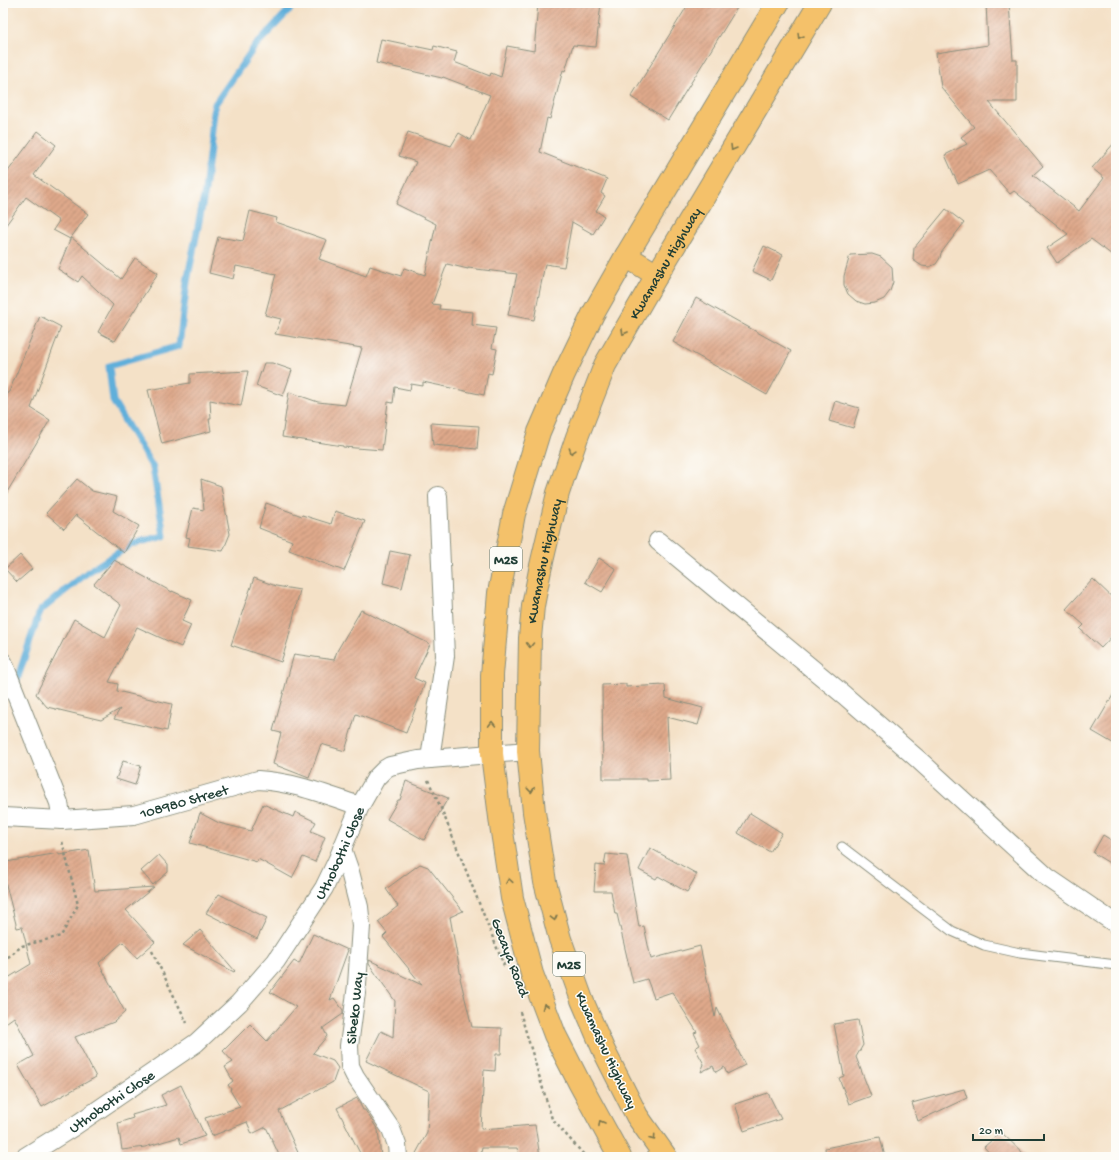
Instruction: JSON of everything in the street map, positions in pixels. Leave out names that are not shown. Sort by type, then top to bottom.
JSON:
[{"type":"main road","name":"M25","points":[[620,1157],[555,1035],[532,974],[512,898],[492,754],[492,675],[499,592],[514,514],[539,432],[564,374],[593,314],[626,256],[778,3]]},
{"type":"main road","name":"Kwamashu Highway","points":[[666,1157],[637,1116],[604,1051],[582,1000],[560,939],[545,882],[534,812],[528,752],[530,638],[533,606],[558,493],[576,437],[605,365],[657,275],[820,3]]},
{"type":"main road","points":[[626,256],[657,275]]},
{"type":"street","points":[[424,759],[445,656],[438,496]]},
{"type":"street","points":[[658,540],[856,705],[1046,876],[1116,924]]},
{"type":"street","points":[[3,662],[58,803],[62,820]]},
{"type":"street","name":"Uthobothi Close","points":[[25,1157],[74,1127],[196,1043],[239,1003],[276,962],[324,888],[360,806],[376,778],[385,769],[390,766],[424,759],[528,752]]},
{"type":"street","name":"108980 Street","points":[[3,816],[62,820],[134,815],[258,780],[277,781],[300,786],[360,806]]},
{"type":"street","name":"Sibeko Way","points":[[342,849],[350,872],[359,907],[361,926],[358,985],[349,1046],[350,1066],[355,1076],[391,1128],[397,1145],[398,1157]]},
{"type":"lane","points":[[842,847],[952,931],[984,945],[1020,953],[1116,965]]},
{"type":"path","name":"Gecaya Road","points":[[424,759],[440,808],[506,970]]},
{"type":"path","points":[[3,961],[22,946],[61,936],[78,905],[62,840],[62,820]]},
{"type":"path","points":[[152,951],[196,1043]]},
{"type":"path","name":"Gecaya Road","points":[[518,1008],[552,1119],[586,1157]]},
{"type":"building","points":[[538,3],[601,3],[596,47],[573,45],[565,71],[563,70],[550,119],[547,118],[540,152],[607,179],[601,193],[605,196],[596,211],[604,216],[593,234],[572,222],[564,267],[545,264],[534,320],[508,315],[517,274],[468,269],[447,264],[432,304],[440,305],[439,309],[473,312],[472,325],[496,328],[492,348],[497,349],[492,374],[488,373],[484,395],[423,382],[423,386],[411,384],[410,390],[395,387],[393,403],[388,402],[382,450],[343,447],[282,437],[289,392],[318,402],[345,405],[362,348],[275,334],[281,319],[265,315],[276,274],[236,266],[233,279],[209,273],[218,237],[243,241],[250,211],[277,218],[276,222],[327,240],[319,259],[366,276],[370,266],[401,276],[404,268],[425,275],[436,224],[396,204],[416,162],[399,156],[408,132],[451,146],[459,133],[471,140],[490,95],[443,77],[376,63],[381,39],[433,50],[434,46],[457,52],[454,62],[490,76],[491,73],[501,77],[507,46],[534,51]]},
{"type":"building","points":[[689,3],[740,3],[668,120],[631,97]]},
{"type":"building","points":[[986,3],[1009,3],[1013,60],[1017,60],[1017,102],[989,102],[1043,166],[1033,175],[1079,211],[1104,178],[1092,168],[1116,141],[1116,258],[1091,239],[1057,263],[1047,248],[1068,234],[1014,191],[1010,194],[989,170],[958,184],[945,155],[967,144],[961,137],[974,127],[941,87],[936,53],[988,45]]},
{"type":"building","points":[[38,131],[56,145],[34,175],[88,214],[70,239],[53,230],[59,221],[26,197],[3,229],[3,178]]},
{"type":"building","points":[[946,209],[964,223],[941,253],[936,264],[929,267],[922,266],[913,260],[914,248]]},
{"type":"building","points":[[71,237],[121,279],[135,258],[158,273],[115,341],[98,332],[113,305],[82,276],[78,282],[58,269]]},
{"type":"building","points":[[764,246],[783,255],[771,280],[752,271]]},
{"type":"building","points":[[872,254],[881,257],[892,267],[893,282],[890,291],[884,299],[875,303],[865,304],[856,301],[848,294],[844,285],[844,276],[850,255]]},
{"type":"building","points":[[696,298],[791,351],[767,395],[673,342]]},
{"type":"building","points":[[40,316],[61,327],[31,408],[50,420],[3,499],[3,402],[9,392]]},
{"type":"building","points":[[264,363],[272,363],[292,370],[283,396],[256,386]]},
{"type":"building","points":[[248,371],[241,406],[210,400],[211,419],[209,419],[211,431],[162,444],[148,390],[190,383],[190,374]]},
{"type":"building","points":[[835,401],[859,408],[853,428],[829,421]]},
{"type":"building","points":[[431,423],[479,426],[477,449],[433,445]]},
{"type":"building","points":[[77,479],[92,491],[117,497],[113,511],[139,526],[124,553],[76,515],[64,529],[46,513]]},
{"type":"building","points":[[201,479],[221,486],[230,534],[223,551],[188,546],[190,538],[186,537],[193,508],[204,510]]},
{"type":"building","points":[[266,503],[302,516],[331,524],[335,511],[365,521],[344,571],[289,550],[292,541],[259,528]]},
{"type":"building","points":[[390,551],[410,555],[402,588],[383,583]]},
{"type":"building","points":[[20,555],[32,569],[17,582],[5,569]]},
{"type":"building","points":[[599,558],[616,569],[602,592],[585,582]]},
{"type":"building","points":[[114,560],[172,592],[192,600],[182,621],[191,625],[181,647],[137,627],[109,682],[118,684],[117,691],[172,704],[167,731],[114,719],[120,709],[101,720],[47,707],[36,694],[74,619],[105,637],[121,605],[94,584]]},
{"type":"building","points":[[254,578],[276,586],[300,590],[281,662],[231,645]]},
{"type":"building","points":[[1093,579],[1116,601],[1116,632],[1101,648],[1080,629],[1084,625],[1066,609]]},
{"type":"building","points":[[361,610],[430,644],[414,678],[425,683],[406,733],[356,714],[345,751],[321,744],[309,778],[273,764],[281,733],[273,731],[294,654],[334,660],[337,651]]},
{"type":"building","points":[[626,684],[626,687],[665,685],[666,698],[703,708],[698,725],[667,717],[670,780],[647,781],[647,779],[603,779],[602,685]]},
{"type":"building","points":[[1116,690],[1116,745],[1092,731]]},
{"type":"building","points":[[123,761],[141,766],[135,785],[116,779]]},
{"type":"building","points":[[406,781],[448,798],[424,840],[387,819],[398,800],[400,800]]},
{"type":"building","points":[[263,804],[293,817],[295,812],[316,822],[311,831],[325,837],[315,862],[303,857],[292,878],[258,859],[257,862],[190,843],[200,813],[219,823],[251,831]]},
{"type":"building","points":[[750,813],[782,833],[770,852],[738,833]]},
{"type":"building","points":[[1103,835],[1116,843],[1116,867],[1093,853]]},
{"type":"building","points":[[650,848],[697,874],[687,892],[658,876],[656,879],[639,870]]},
{"type":"building","points":[[89,850],[95,891],[154,887],[126,910],[155,942],[137,958],[123,942],[99,963],[125,1012],[114,1022],[75,1037],[96,1077],[42,1107],[18,1065],[34,1056],[14,1017],[3,1025],[3,981],[31,964],[22,927],[17,928],[3,873],[7,872],[6,862],[59,853],[59,855]]},
{"type":"building","points":[[606,854],[627,856],[639,927],[644,926],[651,959],[700,946],[715,1017],[717,1008],[745,1065],[727,1074],[724,1067],[716,1072],[713,1066],[701,1072],[704,1064],[695,1048],[700,1045],[694,1033],[697,1032],[672,992],[654,998],[647,979],[633,983],[617,914],[615,914],[611,891],[594,891],[596,865],[604,866]]},
{"type":"building","points":[[159,855],[168,865],[168,872],[153,885],[141,871]]},
{"type":"building","points":[[420,864],[428,867],[463,911],[450,917],[460,978],[472,1027],[502,1028],[501,1054],[496,1054],[495,1071],[484,1070],[481,1129],[535,1125],[540,1157],[519,1157],[517,1148],[482,1148],[480,1157],[414,1157],[427,1133],[429,1091],[366,1061],[381,1031],[393,1037],[395,1001],[369,964],[369,960],[422,985],[383,937],[387,933],[378,922],[398,906],[386,889]]},
{"type":"building","points":[[219,894],[267,918],[257,939],[206,913]]},
{"type":"building","points":[[200,930],[235,971],[234,972],[183,945]]},
{"type":"building","points":[[313,934],[348,950],[330,1000],[334,998],[343,1010],[343,1014],[323,1028],[327,1036],[313,1053],[333,1061],[338,1068],[333,1082],[279,1111],[300,1157],[280,1157],[266,1127],[252,1134],[247,1122],[212,1136],[205,1118],[240,1107],[228,1085],[233,1081],[225,1067],[233,1062],[223,1051],[250,1024],[267,1041],[296,1007],[270,992],[294,961],[299,964]]},
{"type":"building","points":[[858,1020],[863,1045],[856,1057],[871,1096],[849,1104],[839,1078],[844,1076],[834,1024]]},
{"type":"building","points":[[181,1085],[205,1136],[181,1144],[179,1137],[145,1147],[122,1150],[118,1123],[133,1118],[132,1115],[166,1105],[161,1095]]},
{"type":"building","points":[[964,1089],[967,1098],[918,1121],[912,1103]]},
{"type":"building","points":[[768,1093],[781,1119],[744,1131],[735,1104]]},
{"type":"building","points":[[357,1098],[363,1110],[365,1110],[378,1130],[381,1157],[362,1157],[337,1108]]},
{"type":"building","points":[[1001,1132],[1027,1157],[993,1157],[984,1147]]},
{"type":"building","points":[[880,1137],[885,1157],[826,1157],[825,1148]]},
{"type":"waterway","points":[[3,688],[16,683],[40,611],[88,572],[132,544],[164,536],[153,468],[113,401],[109,366],[179,346],[187,282],[205,191],[215,104],[255,46],[296,3]]}]
